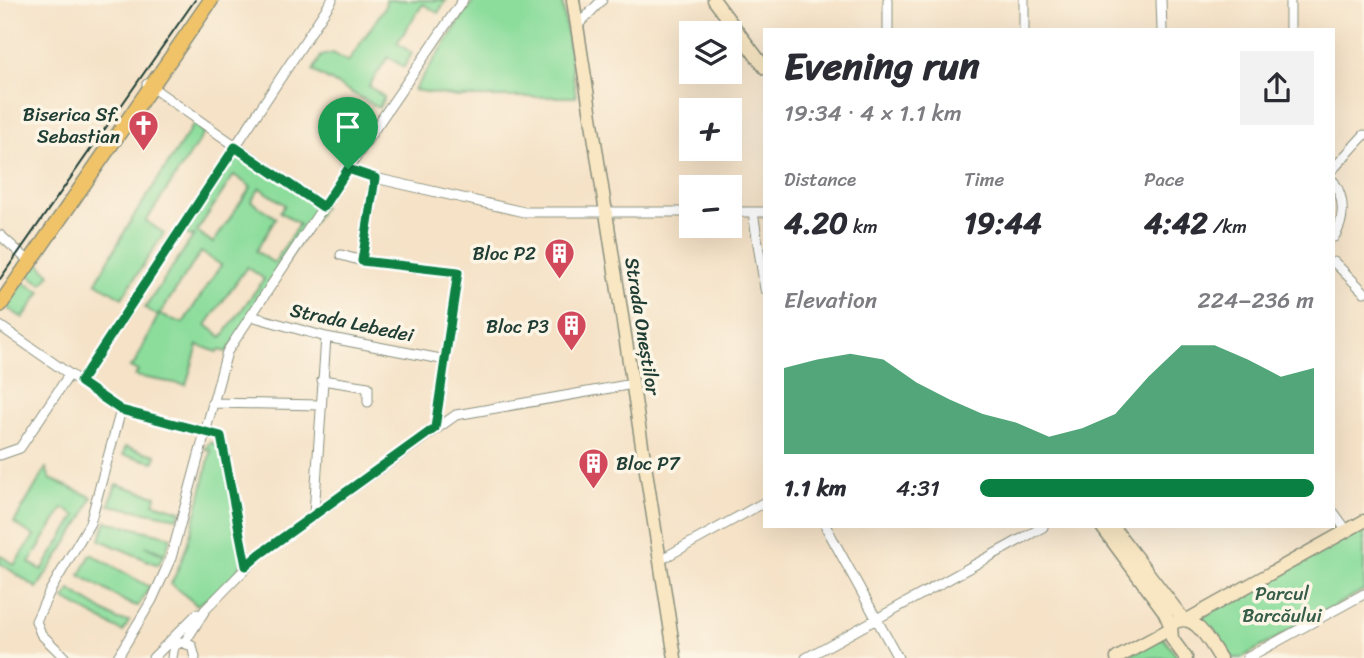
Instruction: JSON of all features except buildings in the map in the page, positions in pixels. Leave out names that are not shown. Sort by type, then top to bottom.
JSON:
[{"type":"main road","points":[[0,305],[27,261],[205,0]]},
{"type":"main road","points":[[148,86],[211,0]]},
{"type":"main road","points":[[0,295],[27,261]]},
{"type":"street","points":[[80,382],[332,0]]},
{"type":"street","points":[[117,658],[152,600],[171,558],[227,352],[463,0]]},
{"type":"street","name":"Strada Oneștilor","points":[[573,0],[675,658]]},
{"type":"street","points":[[577,26],[603,0]]},
{"type":"street","points":[[714,0],[763,65]]},
{"type":"street","points":[[724,0],[763,52]]},
{"type":"street","points":[[888,0],[888,28]]},
{"type":"street","points":[[1024,0],[1024,28]]},
{"type":"street","points":[[1161,0],[1162,28]]},
{"type":"street","points":[[1290,0],[1290,28]]},
{"type":"street","points":[[148,86],[323,207]]},
{"type":"street","points":[[1335,167],[1364,135]]},
{"type":"street","points":[[348,169],[468,201],[524,212],[679,212]]},
{"type":"street","points":[[362,261],[375,178]]},
{"type":"street","points":[[1335,184],[1342,200],[1343,215],[1335,235]]},
{"type":"street","points":[[742,212],[763,212]]},
{"type":"street","points":[[753,212],[763,276]]},
{"type":"street","points":[[0,235],[27,261]]},
{"type":"street","points":[[341,255],[362,261],[458,272],[435,428]]},
{"type":"street","points":[[1335,263],[1364,292]]},
{"type":"street","name":"Strada Lebedei","points":[[251,316],[326,337],[446,360]]},
{"type":"street","points":[[0,326],[121,410],[222,438],[246,566]]},
{"type":"street","points":[[314,514],[326,337]]},
{"type":"street","points":[[0,455],[20,448],[69,375]]},
{"type":"street","points":[[322,380],[368,387],[368,402]]},
{"type":"street","points":[[153,658],[181,628],[205,610],[246,566],[314,514],[456,415],[633,384]]},
{"type":"street","points":[[212,403],[321,405]]},
{"type":"street","points":[[65,658],[41,634],[36,621],[43,603],[90,523],[121,410]]},
{"type":"street","points":[[660,560],[763,503]]},
{"type":"street","points":[[1335,514],[1347,531]]},
{"type":"street","points":[[1117,658],[1168,632],[1175,622],[1192,620],[1364,521]]},
{"type":"street","points":[[827,528],[898,658]]},
{"type":"street","points":[[806,658],[1041,528]]},
{"type":"street","points":[[1103,528],[1166,614],[1168,632],[1186,658]]},
{"type":"street","points":[[1115,528],[1192,620],[1220,658]]},
{"type":"street","points":[[1247,658],[1364,594]]},
{"type":"street","points":[[189,644],[205,610]]},
{"type":"street","points":[[189,644],[195,658]]},
{"type":"street","points":[[172,658],[174,646],[189,644]]},
{"type":"green space","points":[[386,0],[446,0],[438,13],[423,4],[397,43],[412,53],[404,67],[388,57],[369,86],[384,97],[379,108],[313,71],[321,56],[333,53],[348,62],[385,7]]},
{"type":"green space","points":[[474,0],[562,0],[576,97],[458,97],[414,90]]},
{"type":"green space","points":[[194,124],[205,132],[146,221],[164,233],[122,298],[96,282],[132,219]]},
{"type":"green space","points":[[235,147],[323,207],[227,352],[217,352],[198,345],[186,385],[135,376],[138,371],[130,367],[135,363],[158,316],[145,308],[194,235],[190,236],[180,230]],"holes":[[[234,175],[251,187],[213,243],[197,231]],[[260,188],[285,205],[280,212],[299,224],[274,263],[256,251],[276,218],[251,201]],[[201,252],[221,265],[183,323],[159,315]],[[247,267],[264,279],[222,337],[206,325]]]},
{"type":"green space","points":[[37,261],[50,274],[42,284],[27,274]]},
{"type":"green space","points":[[23,282],[41,292],[23,318],[4,306]]},
{"type":"green space","points":[[222,438],[244,557],[231,579],[197,605],[171,584],[185,552],[199,502],[211,450],[205,449],[210,442],[214,444]]},
{"type":"green space","points":[[125,447],[156,455],[154,462],[123,455]]},
{"type":"green space","points":[[46,468],[50,479],[92,497],[83,518],[37,588],[0,563],[0,555],[14,565],[34,536],[14,523]],"holes":[[[63,508],[76,516],[42,570],[29,563]]]},
{"type":"green space","points":[[116,484],[156,496],[154,503],[181,511],[177,518],[109,505]]},
{"type":"green space","points":[[106,521],[171,537],[165,554],[145,546],[164,555],[158,565],[100,540]]},
{"type":"green space","name":"Parcul Barcăului","points":[[1364,527],[1364,590],[1241,658],[1231,658],[1200,618]]},
{"type":"green space","points":[[91,554],[150,587],[138,606],[80,575]]},
{"type":"green space","points":[[70,590],[118,620],[129,621],[123,632],[64,599]]},
{"type":"green space","points":[[1163,637],[1178,658],[1125,658]]},
{"type":"tram line","points":[[0,279],[195,0]]},
{"type":"place","name":"Biserica Sf. Sebastian","points":[[143,152]]},
{"type":"place","name":"Bloc P2","points":[[559,280]]},
{"type":"place","name":"Bloc P3","points":[[572,353]]},
{"type":"place","name":"Bloc P7","points":[[593,490]]},
{"type":"route","points":[[235,147],[323,207],[348,169],[375,178],[362,261],[458,272],[435,428],[246,566],[221,436],[121,410],[80,382],[235,147]]}]
